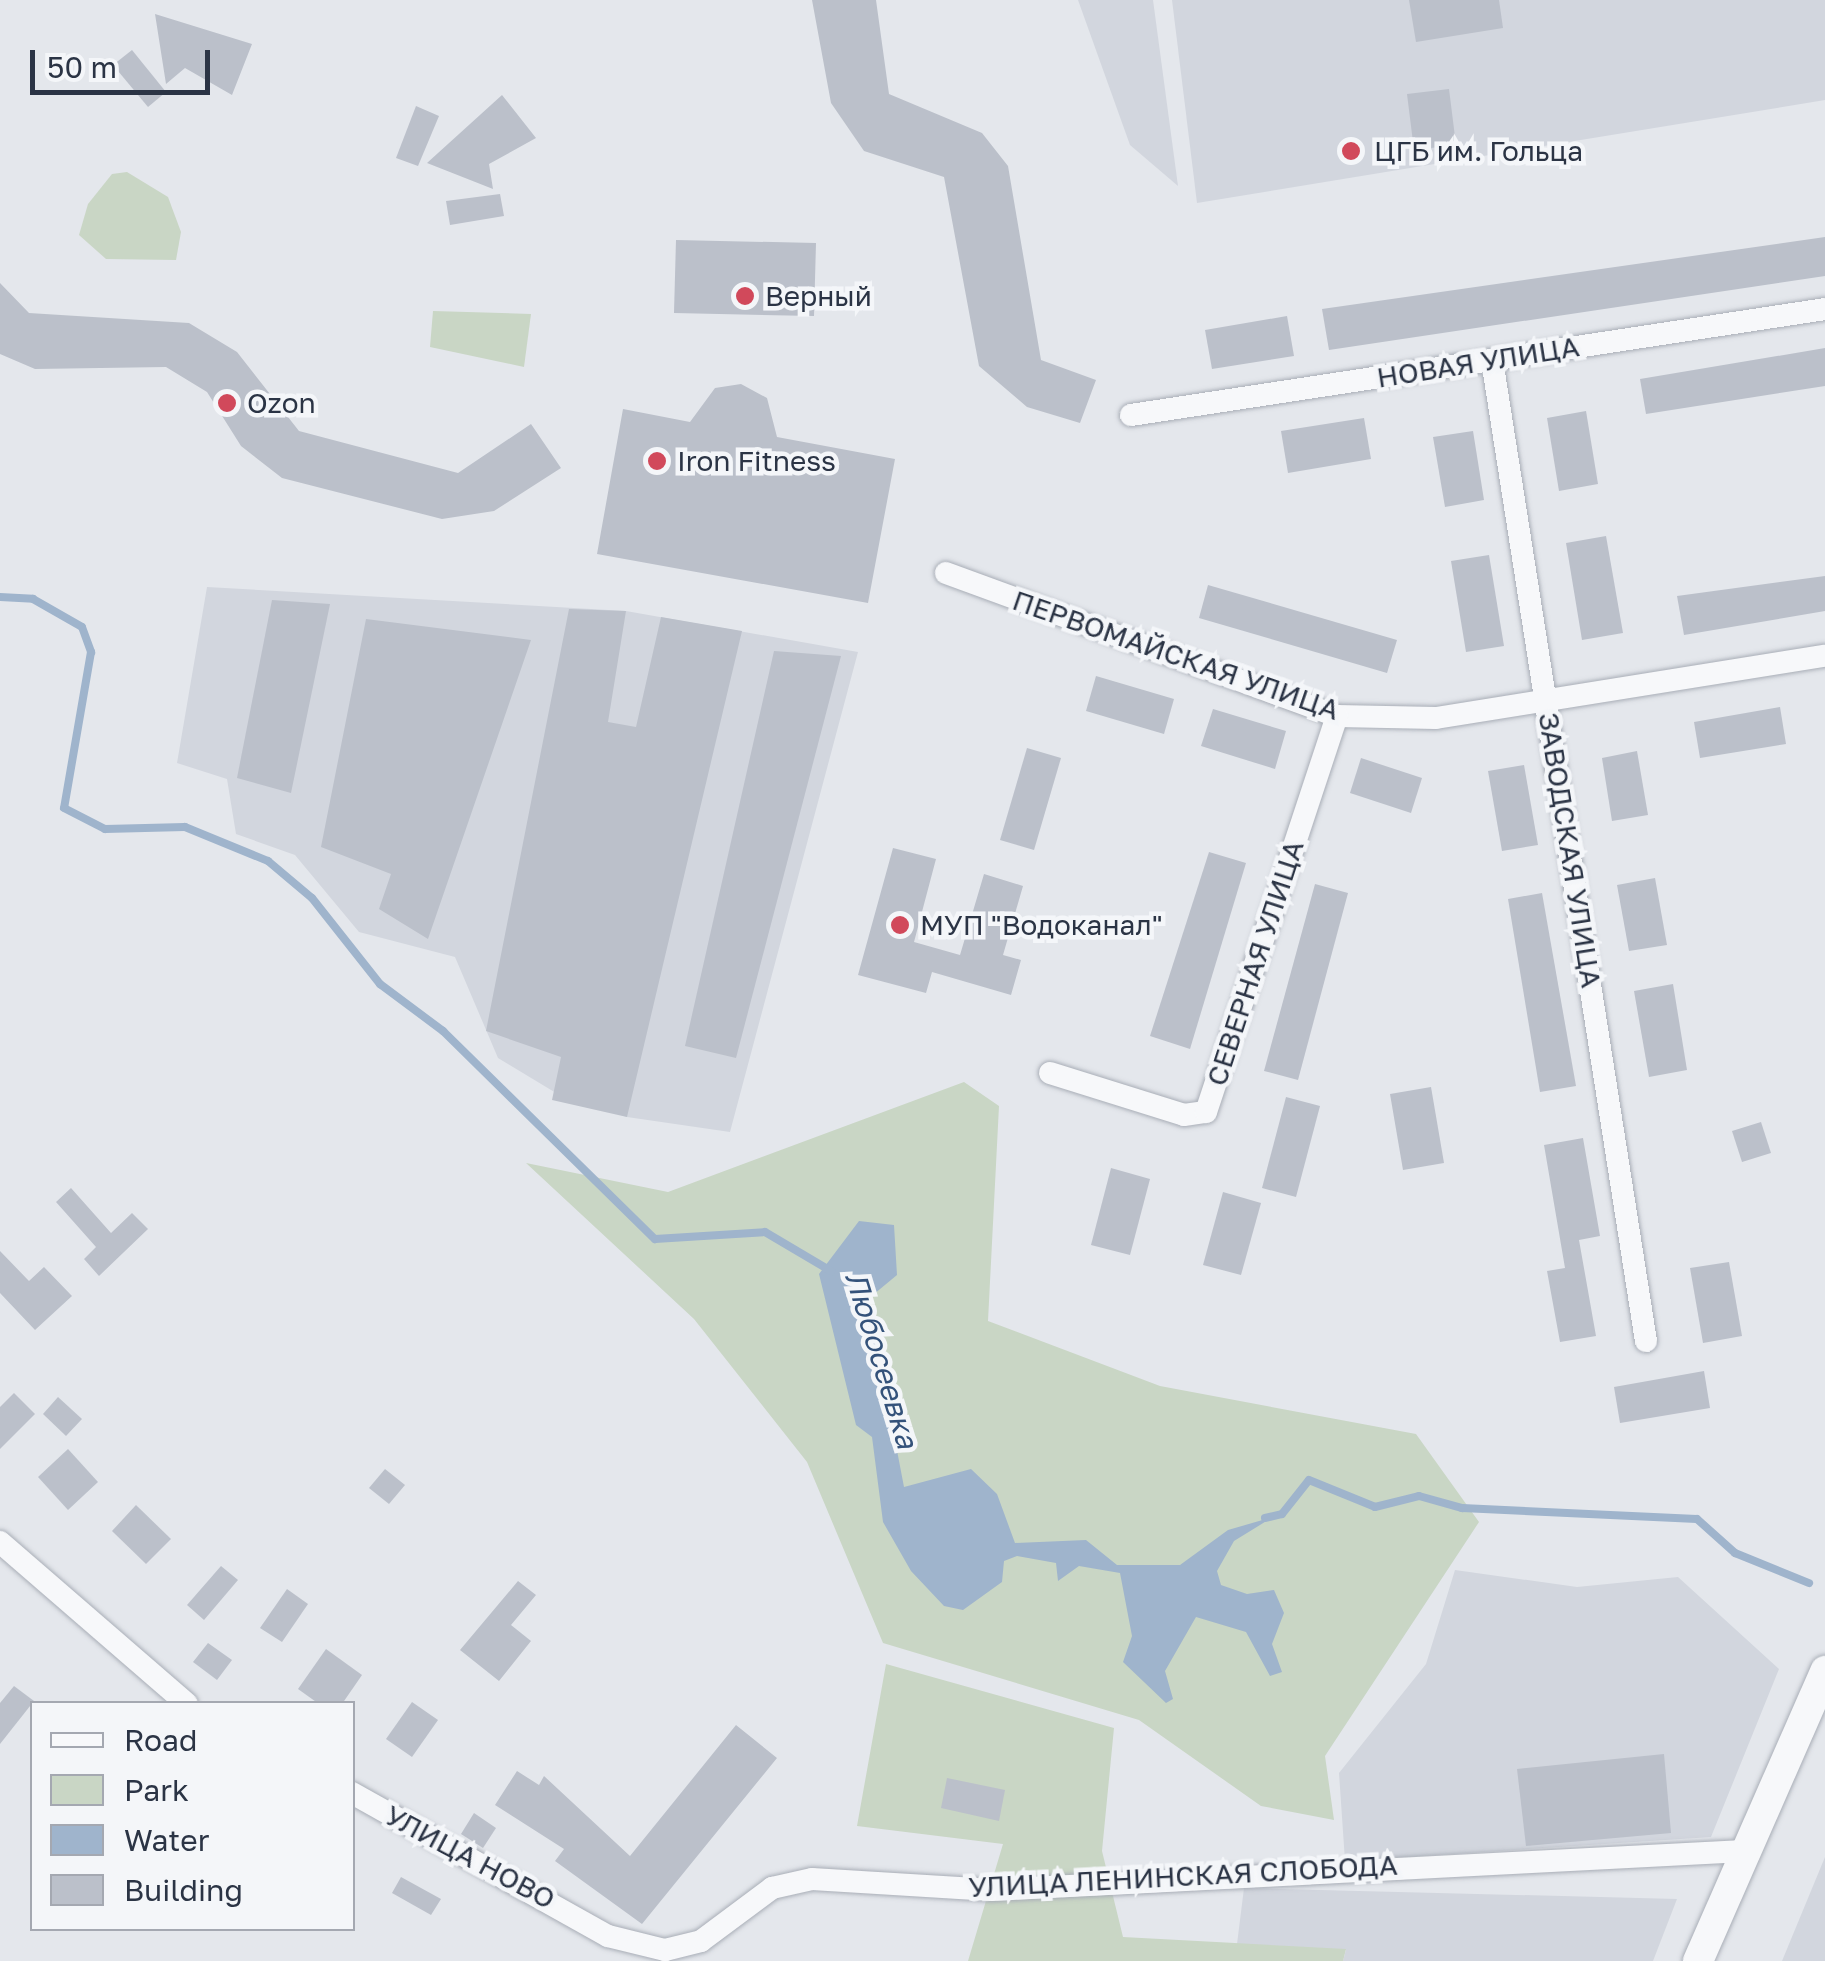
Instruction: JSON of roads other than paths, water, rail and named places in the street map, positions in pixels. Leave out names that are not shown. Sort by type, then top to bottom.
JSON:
[{"type":"street","name":"НОВАЯ УЛИЦА","points":[[1132,416],[1825,309]]},
{"type":"street","name":"ЗАВОДСКАЯ УЛИЦА","points":[[1492,360],[1646,1341]]},
{"type":"street","name":"ПЕРВОМАЙСКАЯ УЛИЦА","points":[[946,574],[1337,716],[1436,718],[1546,697],[1825,656]]},
{"type":"street","name":"СЕВЕРНАЯ УЛИЦА","points":[[1050,1073],[1184,1116],[1206,1112],[1337,716]]},
{"type":"street","points":[[0,1542],[185,1701]]},
{"type":"street","points":[[1698,1961],[1825,1671]]},
{"type":"street","name":"УЛИЦА НОВО","points":[[355,1795],[588,1920]]},
{"type":"street","name":"УЛИЦА ЛЕНИНСКАЯ СЛОБОДА","points":[[588,1920],[608,1936],[664,1950],[701,1940],[772,1888],[812,1880],[992,1890],[1744,1851]]},
{"type":"water","points":[[859,1221],[894,1225],[897,1275],[868,1299],[904,1487],[971,1469],[997,1494],[1015,1543],[1086,1540],[1117,1565],[1180,1565],[1228,1530],[1273,1517],[1234,1541],[1217,1571],[1221,1585],[1247,1594],[1274,1590],[1284,1613],[1272,1644],[1282,1672],[1270,1676],[1246,1632],[1196,1617],[1165,1671],[1173,1699],[1166,1703],[1123,1662],[1132,1636],[1120,1573],[1079,1566],[1058,1581],[1056,1563],[1017,1556],[1004,1561],[1002,1582],[963,1610],[944,1606],[911,1571],[883,1522],[872,1437],[856,1425],[819,1274]]},
{"type":"waterway","name":"Любосеевка","points":[[0,597],[33,599],[82,627],[91,652],[64,808],[105,829],[185,827],[268,861],[312,898],[380,984],[443,1031],[655,1239],[765,1232],[831,1271]]},
{"type":"waterway","name":"Любосеевка","points":[[1265,1518],[1282,1514],[1309,1480],[1375,1507],[1419,1496],[1462,1508],[1697,1519],[1735,1553],[1809,1583]]},
{"type":"place","name":"ЦГБ им. Гольца","points":[[1351,151]]},
{"type":"place","name":"Верный","points":[[745,296]]},
{"type":"place","name":"Ozon","points":[[227,403]]},
{"type":"place","name":"Iron Fitness","points":[[657,461]]},
{"type":"place","name":"МУП \"Водоканал\"","points":[[900,925]]}]
